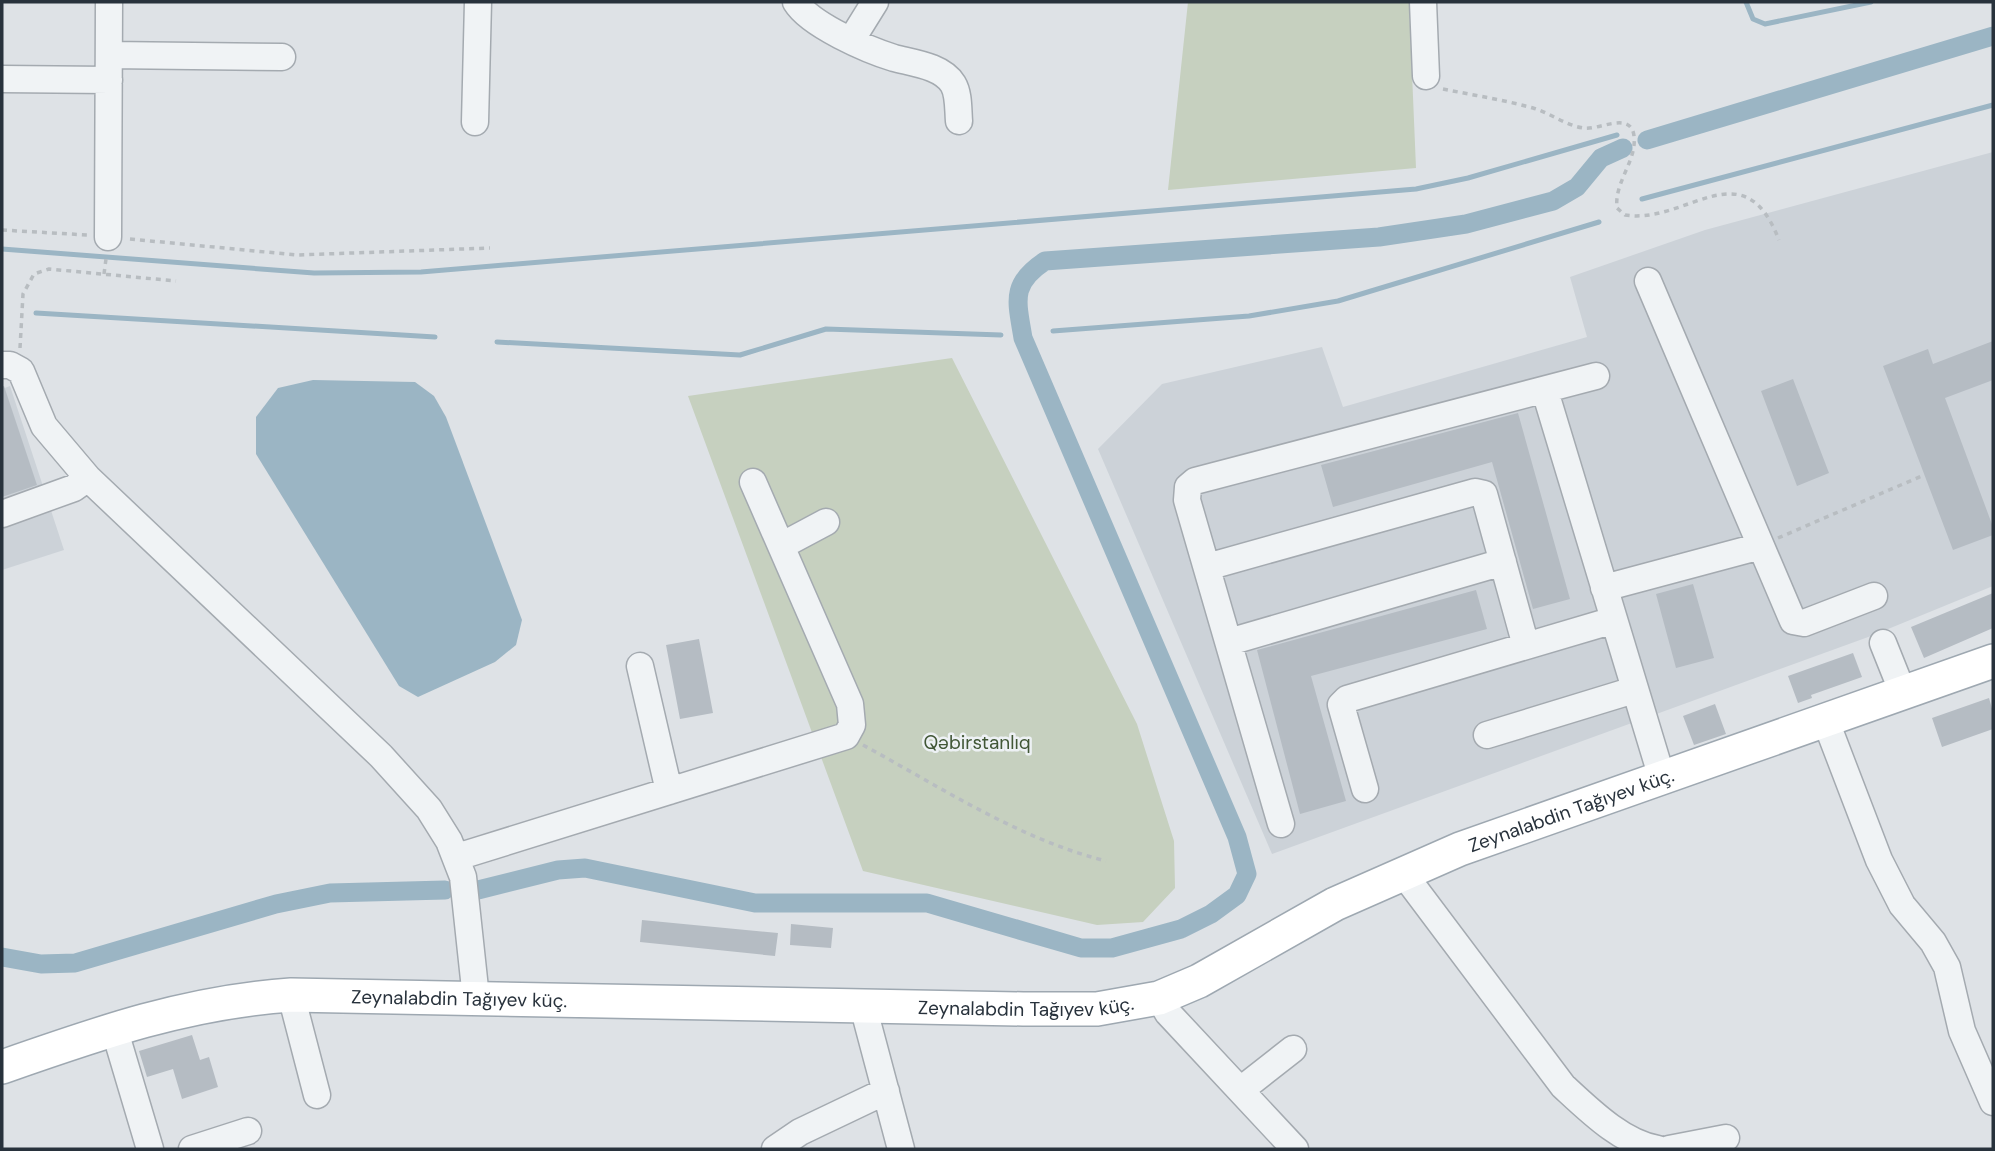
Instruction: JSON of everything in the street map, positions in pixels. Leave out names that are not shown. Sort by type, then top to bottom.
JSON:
[{"type":"main road","name":"Zeynalabdin Tağıyev küç.","points":[[2,1067],[114,1028],[212,1003],[291,995],[1097,1009],[1159,999],[1199,981],[1335,904],[1460,849],[1993,662]]},
{"type":"street","points":[[108,237],[109,2]]},
{"type":"street","points":[[475,122],[478,2]]},
{"type":"street","points":[[796,2],[810,18],[852,39],[891,57],[942,72],[952,82],[957,93],[959,121]]},
{"type":"street","points":[[852,39],[876,2]]},
{"type":"street","points":[[1423,2],[1426,76]]},
{"type":"street","points":[[2,79],[109,68],[282,57]]},
{"type":"street","points":[[1648,281],[1793,621],[1804,624],[1874,596]]},
{"type":"street","points":[[11,368],[44,426],[88,478],[381,755],[429,809],[457,857],[463,877],[476,998]]},
{"type":"street","points":[[1281,824],[1187,500],[1188,487],[1195,481],[1596,376]]},
{"type":"street","points":[[1545,391],[1662,778]]},
{"type":"street","points":[[2,514],[74,488],[88,478]]},
{"type":"street","points":[[457,857],[846,736],[852,725],[849,704],[753,482]]},
{"type":"street","points":[[1207,566],[1475,492],[1484,494],[1526,646]]},
{"type":"street","points":[[781,546],[825,522]]},
{"type":"street","points":[[1604,589],[1760,545]]},
{"type":"street","points":[[1228,642],[1503,562]]},
{"type":"street","points":[[1364,789],[1341,705],[1347,699],[1614,620]]},
{"type":"street","points":[[1883,643],[1903,693]]},
{"type":"street","points":[[640,666],[669,791]]},
{"type":"street","points":[[1487,735],[1634,690]]},
{"type":"street","points":[[1825,719],[1880,860],[1902,905],[1933,942],[1947,967],[1962,1031],[1993,1102]]},
{"type":"street","points":[[1403,873],[1563,1086],[1591,1111],[1643,1147],[1658,1149]]},
{"type":"street","points":[[291,995],[317,1095]]},
{"type":"street","points":[[1159,999],[1168,1013],[1242,1089],[1295,1149]]},
{"type":"street","points":[[863,1006],[901,1149]]},
{"type":"street","points":[[114,1028],[150,1149]]},
{"type":"street","points":[[1242,1089],[1293,1049]]},
{"type":"street","points":[[775,1149],[800,1132],[886,1091]]},
{"type":"street","points":[[192,1149],[248,1131]]},
{"type":"street","points":[[1669,1149],[1727,1138]]},
{"type":"path","points":[[1426,76],[1437,88],[1536,108],[1578,127],[1589,129],[1620,121],[1630,126],[1634,134],[1633,148],[1615,193],[1617,208],[1625,215],[1654,215],[1712,194],[1735,193],[1761,206],[1779,240]]},
{"type":"path","points":[[2,230],[297,255],[491,248]]},
{"type":"path","points":[[11,368],[23,295],[34,274],[49,269],[176,281]]},
{"type":"path","points":[[1760,545],[1924,475]]},
{"type":"path","points":[[846,736],[1017,829],[1065,850],[1107,861]]},
{"type":"shaded area","points":[[1993,152],[1993,586],[1871,636],[1272,854],[1098,449],[1162,384],[1322,347],[1343,407],[1587,337],[1570,277],[1705,230]]},
{"type":"shaded area","points":[[10,386],[64,550],[2,570],[2,389]]},
{"type":"green space","points":[[1188,2],[1409,2],[1416,168],[1168,190]]},
{"type":"green space","name":"Qəbirstanlıq","points":[[952,358],[1137,724],[1174,841],[1175,888],[1143,922],[1097,925],[863,871],[688,396]]},
{"type":"water","points":[[313,380],[415,382],[434,396],[446,417],[522,620],[516,645],[495,662],[418,697],[399,686],[256,454],[256,417],[278,388]]},
{"type":"building","points":[[1993,341],[1993,380],[1945,398],[1993,527],[1993,535],[1953,550],[1883,366],[1928,349],[1933,364]]},
{"type":"building","points":[[1793,379],[1829,473],[1797,486],[1761,391]]},
{"type":"building","points":[[4,386],[37,485],[2,497],[2,387]]},
{"type":"building","points":[[1518,413],[1570,599],[1533,609],[1492,462],[1333,507],[1321,465]]},
{"type":"building","points":[[1693,584],[1714,658],[1676,668],[1656,594]]},
{"type":"building","points":[[1476,590],[1487,629],[1311,676],[1346,801],[1300,814],[1257,650]]},
{"type":"building","points":[[1993,593],[1993,628],[1924,658],[1911,627]]},
{"type":"building","points":[[699,639],[713,713],[680,719],[666,645]]},
{"type":"building","points":[[1853,653],[1862,677],[1811,695],[1812,698],[1798,703],[1788,676]]},
{"type":"building","points":[[1989,698],[1993,712],[1993,729],[1942,747],[1932,718]]},
{"type":"building","points":[[1715,704],[1726,734],[1694,745],[1683,716]]},
{"type":"building","points":[[642,920],[778,933],[775,956],[640,942]]},
{"type":"building","points":[[791,924],[833,928],[831,948],[790,945]]},
{"type":"building","points":[[192,1035],[200,1060],[209,1057],[218,1087],[182,1099],[173,1069],[147,1077],[139,1051]]},
{"type":"waterway","points":[[1746,2],[1753,19],[1765,24],[1871,2]]},
{"type":"waterway","points":[[1647,140],[1993,36]]},
{"type":"waterway","points":[[1642,199],[1993,105]]},
{"type":"waterway","points":[[2,249],[314,273],[421,272],[1416,189],[1468,178],[1617,135]]},
{"type":"waterway","points":[[478,890],[558,870],[585,868],[755,903],[927,903],[1081,948],[1112,948],[1181,929],[1211,914],[1237,895],[1247,874],[1237,837],[1023,338],[1018,303],[1021,286],[1034,269],[1045,261],[1379,237],[1466,224],[1553,201],[1577,187],[1601,158],[1623,148]]},
{"type":"waterway","points":[[1053,331],[1249,316],[1338,301],[1599,222]]},
{"type":"waterway","points":[[36,313],[435,337]]},
{"type":"waterway","points":[[497,342],[740,355],[826,329],[1001,335]]},
{"type":"waterway","points":[[2,957],[41,964],[75,963],[276,904],[330,893],[445,890]]}]
